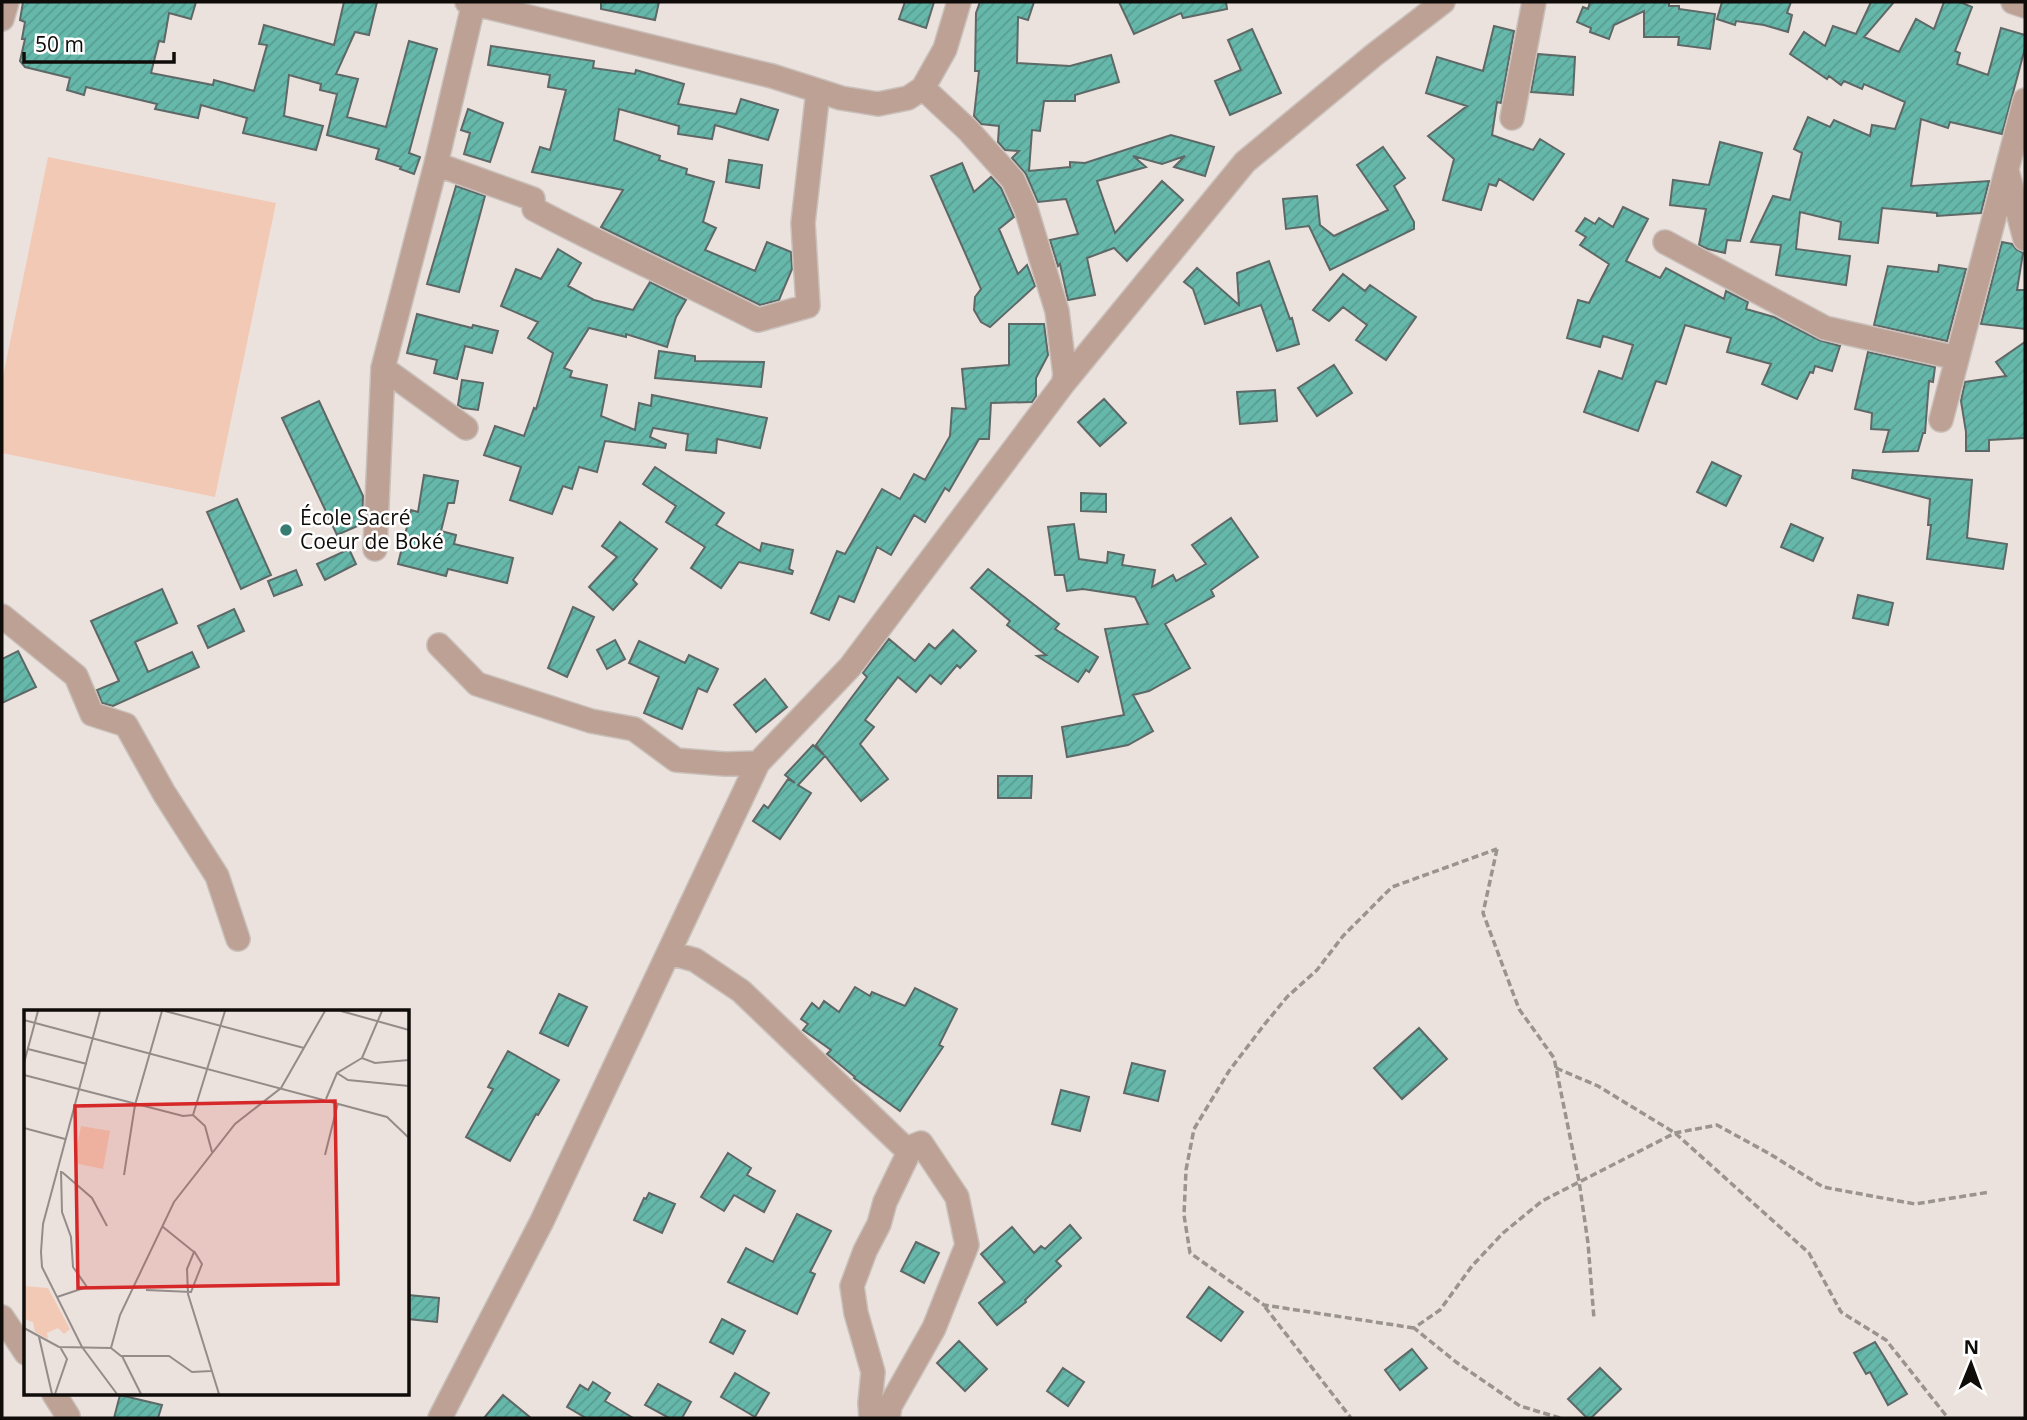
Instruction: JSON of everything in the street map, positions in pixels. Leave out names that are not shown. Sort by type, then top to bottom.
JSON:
[{"type":"street","points":[[2,19],[7,2]]},
{"type":"street","points":[[375,549],[383,368],[436,164],[471,2],[772,76],[841,98],[878,104],[908,97],[923,88],[945,49],[959,2]]},
{"type":"street","points":[[440,1418],[542,1221],[758,763],[850,667],[1063,384],[1245,162],[1374,55],[1443,2]]},
{"type":"street","points":[[1512,118],[1534,2]]},
{"type":"street","points":[[2012,2],[2025,6]]},
{"type":"street","points":[[923,88],[968,130],[1013,180],[1026,209],[1057,311],[1065,375],[1063,384]]},
{"type":"street","points":[[436,164],[533,199],[534,209],[605,247],[653,267],[758,320],[808,306],[803,223],[818,91]]},
{"type":"street","points":[[1941,420],[2025,100]]},
{"type":"street","points":[[2007,171],[2025,239]]},
{"type":"street","points":[[1665,242],[1825,328],[1957,358]]},
{"type":"street","points":[[383,368],[466,428]]},
{"type":"street","points":[[2,616],[76,676],[92,714],[126,725],[164,793],[217,876],[239,939]]},
{"type":"street","points":[[439,645],[477,684],[591,722],[634,729],[676,760],[725,764],[758,763]]},
{"type":"street","points":[[670,953],[695,960],[741,991],[909,1153]]},
{"type":"street","points":[[871,1418],[873,1372],[856,1313],[852,1286],[879,1224],[885,1202],[911,1147],[921,1143],[957,1197],[967,1245],[934,1328],[890,1406],[888,1418]]},
{"type":"street","points":[[2,1317],[24,1350]]},
{"type":"street","points":[[55,1396],[67,1418]]},
{"type":"path","points":[[1351,1418],[1264,1305],[1190,1253],[1184,1214],[1186,1170],[1194,1129],[1229,1071],[1264,1025],[1287,998],[1317,970],[1343,936],[1392,887],[1497,849],[1483,914],[1519,1009],[1554,1058],[1579,1181],[1588,1244],[1594,1319]]},
{"type":"path","points":[[1556,1068],[1598,1086],[1675,1133],[1810,1253],[1840,1312],[1885,1340],[1948,1418]]},
{"type":"path","points":[[1414,1328],[1440,1310],[1472,1266],[1503,1233],[1542,1201],[1675,1133],[1717,1125],[1823,1187],[1915,1205],[1990,1192]]},
{"type":"path","points":[[1264,1305],[1414,1328],[1520,1406],[1560,1418]]},
{"type":"shaded area","points":[[48,157],[276,203],[215,497],[2,453],[2,381]]},
{"type":"building","points":[[23,2],[196,2],[191,19],[169,13],[164,42],[159,41],[151,73],[213,85],[214,80],[254,91],[267,45],[259,44],[264,25],[334,45],[344,2],[377,2],[369,35],[355,32],[336,74],[358,79],[347,117],[386,127],[409,41],[437,49],[409,153],[420,157],[414,174],[376,159],[379,149],[327,135],[337,94],[320,90],[321,84],[289,75],[284,116],[323,126],[316,150],[243,133],[247,118],[201,105],[198,118],[155,109],[157,104],[86,87],[84,95],[67,90],[70,78],[25,67],[20,61],[25,39],[22,39],[25,22],[20,20]]},
{"type":"building","points":[[601,2],[659,2],[655,20],[601,9]]},
{"type":"building","points":[[905,2],[934,2],[926,28],[899,19]]},
{"type":"building","points":[[980,2],[1034,2],[1028,20],[1018,17],[1017,63],[1070,66],[1111,55],[1119,82],[1075,95],[1075,101],[1044,101],[1040,131],[1032,130],[1029,171],[1070,167],[1070,162],[1085,163],[1171,135],[1214,147],[1205,176],[1174,167],[1185,156],[1162,164],[1133,156],[1146,167],[1097,181],[1115,233],[1162,181],[1183,200],[1127,261],[1114,248],[1087,258],[1095,295],[1068,300],[1060,264],[1058,266],[1050,240],[1078,234],[1066,199],[1038,202],[1026,174],[1012,158],[1019,151],[1005,150],[998,142],[999,126],[981,124],[974,116],[979,71],[975,71],[976,13]]},
{"type":"building","points":[[1119,2],[1226,2],[1227,9],[1183,18],[1181,13],[1134,34]]},
{"type":"building","points":[[1590,2],[1669,2],[1669,6],[1679,6],[1679,9],[1715,14],[1710,49],[1678,45],[1679,37],[1644,37],[1644,11],[1614,25],[1609,39],[1590,32],[1591,28],[1577,22],[1583,7],[1588,9]]},
{"type":"building","points":[[1722,2],[1791,2],[1787,13],[1792,15],[1788,32],[1736,21],[1735,25],[1717,19]]},
{"type":"building","points":[[1871,2],[1894,2],[1864,37],[1899,52],[1916,19],[1934,29],[1944,2],[1960,2],[1972,7],[1955,51],[1960,53],[1957,64],[1988,75],[2001,28],[2025,35],[2025,48],[2002,134],[1950,122],[1948,128],[1921,119],[1911,186],[1989,181],[1981,213],[1937,216],[1937,213],[1882,208],[1878,243],[1839,239],[1841,222],[1800,212],[1796,249],[1850,256],[1846,285],[1776,275],[1781,245],[1751,242],[1773,196],[1790,200],[1802,153],[1794,149],[1808,117],[1830,127],[1834,120],[1870,136],[1872,125],[1895,129],[1905,102],[1864,84],[1862,89],[1844,81],[1841,85],[1829,76],[1827,79],[1790,54],[1804,32],[1825,46],[1833,26],[1856,34]]},
{"type":"building","points":[[1494,26],[1514,31],[1501,103],[1497,102],[1492,135],[1533,150],[1540,139],[1564,154],[1533,200],[1499,179],[1496,186],[1489,184],[1481,210],[1443,200],[1454,159],[1428,136],[1467,106],[1426,93],[1437,57],[1483,71]]},
{"type":"building","points":[[1252,29],[1281,93],[1230,115],[1215,81],[1241,70],[1228,40]]},
{"type":"building","points":[[491,46],[594,61],[593,68],[635,74],[636,70],[684,84],[678,104],[736,114],[741,99],[778,110],[768,140],[715,125],[712,139],[678,134],[679,126],[619,109],[614,140],[660,156],[659,160],[687,169],[686,174],[714,182],[703,222],[716,228],[705,250],[755,271],[767,242],[791,252],[792,269],[779,300],[760,305],[601,227],[623,190],[532,172],[540,147],[550,150],[566,90],[548,87],[550,75],[488,65]]},
{"type":"building","points":[[1538,54],[1575,57],[1573,95],[1531,92]]},
{"type":"building","points":[[468,109],[503,123],[490,162],[464,154],[470,133],[461,130]]},
{"type":"building","points":[[1720,142],[1762,153],[1740,241],[1727,240],[1725,253],[1699,245],[1706,209],[1670,205],[1673,180],[1709,185]]},
{"type":"building","points":[[1383,147],[1405,178],[1394,186],[1414,222],[1414,229],[1330,270],[1309,226],[1286,229],[1283,199],[1317,196],[1320,225],[1334,236],[1388,210],[1357,165]]},
{"type":"building","points":[[729,160],[762,165],[759,188],[726,182]]},
{"type":"building","points":[[962,163],[974,192],[991,177],[1001,188],[1014,217],[999,229],[1018,274],[1027,265],[1035,286],[990,327],[981,322],[974,310],[975,297],[981,289],[931,176]]},
{"type":"building","points":[[456,186],[485,196],[459,292],[427,284]]},
{"type":"building","points":[[1623,207],[1648,219],[1626,261],[1660,278],[1666,268],[1724,299],[1726,291],[1748,302],[1746,309],[1774,317],[1819,340],[1840,346],[1832,371],[1815,366],[1797,399],[1762,384],[1771,364],[1727,352],[1731,338],[1685,325],[1666,384],[1656,381],[1638,431],[1584,412],[1599,371],[1622,379],[1633,345],[1603,336],[1600,347],[1567,338],[1578,300],[1589,303],[1609,264],[1580,245],[1586,237],[1576,231],[1585,218],[1595,224],[1599,218],[1613,227]]},
{"type":"building","points":[[2002,242],[2012,244],[2023,253],[2017,290],[2025,290],[2025,329],[1981,324]]},
{"type":"building","points":[[558,249],[581,263],[568,286],[594,300],[633,310],[650,282],[686,300],[676,317],[667,347],[626,334],[626,337],[589,328],[564,368],[572,371],[570,377],[607,385],[601,416],[635,430],[639,403],[651,406],[652,395],[767,418],[760,448],[717,439],[716,453],[686,450],[688,434],[653,428],[650,437],[666,444],[665,448],[605,441],[597,472],[579,467],[572,489],[563,486],[552,514],[510,500],[521,467],[484,455],[495,426],[524,436],[534,408],[536,409],[553,353],[528,338],[538,322],[501,306],[516,269],[541,279]]},
{"type":"building","points":[[1269,261],[1290,319],[1292,318],[1299,344],[1277,351],[1261,305],[1205,324],[1193,289],[1184,282],[1197,268],[1239,305],[1237,273]]},
{"type":"building","points":[[1939,265],[1966,269],[1947,341],[1874,325],[1888,266],[1938,272]]},
{"type":"building","points":[[1343,274],[1365,291],[1370,285],[1416,317],[1386,360],[1356,340],[1367,325],[1343,307],[1329,321],[1313,310]]},
{"type":"building","points":[[417,314],[472,328],[473,325],[498,331],[492,353],[465,346],[457,379],[434,373],[437,360],[407,353]]},
{"type":"building","points":[[1009,324],[1044,324],[1048,355],[1036,378],[1036,396],[1032,402],[991,403],[989,439],[979,439],[949,491],[945,488],[925,522],[914,515],[891,555],[877,547],[854,602],[839,596],[829,620],[811,613],[837,551],[845,554],[882,489],[900,499],[914,474],[925,480],[950,436],[952,408],[966,409],[962,369],[1009,365]]},
{"type":"building","points":[[2025,342],[2025,438],[1989,440],[1989,451],[1966,451],[1961,401],[1965,382],[2006,376],[1996,362]]},
{"type":"building","points":[[659,351],[695,356],[695,361],[764,362],[761,387],[655,378]]},
{"type":"building","points":[[1868,352],[1935,367],[1933,382],[1929,381],[1925,433],[1918,451],[1883,452],[1889,430],[1871,429],[1872,413],[1855,409]]},
{"type":"building","points":[[1334,365],[1352,393],[1317,416],[1298,388]]},
{"type":"building","points":[[462,380],[483,383],[478,410],[458,405]]},
{"type":"building","points":[[1275,390],[1277,421],[1240,424],[1237,392]]},
{"type":"building","points":[[1104,399],[1126,423],[1100,446],[1078,422]]},
{"type":"building","points":[[319,401],[363,496],[362,524],[337,535],[282,418]]},
{"type":"building","points":[[1712,462],[1741,476],[1726,506],[1697,492]]},
{"type":"building","points":[[655,467],[724,513],[716,525],[760,551],[762,543],[793,550],[789,569],[793,571],[792,574],[739,562],[721,588],[691,568],[705,547],[666,522],[676,506],[643,484]]},
{"type":"building","points":[[1853,470],[1972,480],[1967,538],[2007,544],[2003,569],[1927,559],[1931,525],[1928,525],[1930,499],[1852,478]]},
{"type":"building","points":[[424,475],[458,481],[454,503],[448,503],[441,531],[456,535],[454,544],[513,558],[507,583],[448,569],[446,576],[398,564],[411,510],[418,512]]},
{"type":"building","points":[[1081,493],[1106,494],[1106,512],[1081,511]]},
{"type":"building","points":[[237,499],[271,575],[241,589],[207,512]]},
{"type":"building","points":[[1231,518],[1258,557],[1211,590],[1214,596],[1165,624],[1190,668],[1149,691],[1133,695],[1153,731],[1128,745],[1067,757],[1062,727],[1124,715],[1105,629],[1148,624],[1135,597],[1083,589],[1067,591],[1064,575],[1055,575],[1048,527],[1074,524],[1079,559],[1107,563],[1108,552],[1124,555],[1122,565],[1155,570],[1152,587],[1173,575],[1176,581],[1206,564],[1192,545]]},
{"type":"building","points":[[620,522],[657,549],[633,580],[637,584],[613,610],[589,587],[617,557],[602,546]]},
{"type":"building","points":[[1791,524],[1823,538],[1813,561],[1781,547]]},
{"type":"building","points":[[349,549],[356,564],[325,580],[317,564]]},
{"type":"building","points":[[988,569],[1059,624],[1055,629],[1098,657],[1089,672],[1086,670],[1078,682],[1037,656],[1046,655],[1007,625],[1010,621],[971,588]]},
{"type":"building","points":[[296,570],[302,585],[274,596],[268,581]]},
{"type":"building","points":[[162,589],[177,623],[135,642],[148,672],[192,652],[199,667],[113,706],[102,703],[97,690],[119,681],[91,621]]},
{"type":"building","points":[[1858,595],[1893,603],[1888,625],[1853,618]]},
{"type":"building","points":[[573,607],[594,617],[567,677],[548,668]]},
{"type":"building","points":[[234,609],[244,631],[208,648],[198,626]]},
{"type":"building","points":[[953,630],[976,651],[960,668],[957,665],[941,684],[930,675],[916,692],[898,677],[865,720],[874,727],[860,744],[888,779],[861,801],[825,756],[798,785],[811,793],[780,839],[753,821],[764,805],[768,808],[788,779],[795,783],[785,775],[813,745],[824,755],[816,745],[867,677],[863,673],[889,639],[915,661],[929,644],[935,649]]},
{"type":"building","points":[[615,640],[625,659],[607,669],[597,650]]},
{"type":"building","points":[[639,641],[685,663],[689,655],[718,669],[707,692],[698,688],[682,729],[644,713],[659,677],[629,663]]},
{"type":"building","points":[[18,651],[36,687],[2,703],[2,659]]},
{"type":"building","points":[[765,679],[787,707],[756,732],[734,705]]},
{"type":"building","points":[[998,776],[1032,776],[1031,798],[998,798]]},
{"type":"building","points":[[855,987],[870,996],[872,992],[905,1006],[915,988],[957,1009],[939,1045],[943,1047],[900,1111],[854,1078],[827,1054],[831,1050],[803,1030],[808,1024],[801,1019],[812,1003],[819,1009],[824,1001],[839,1012]]},
{"type":"building","points":[[559,994],[587,1007],[568,1046],[540,1033]]},
{"type":"building","points":[[1419,1028],[1447,1059],[1402,1099],[1374,1068]]},
{"type":"building","points":[[508,1051],[559,1080],[510,1161],[466,1137],[493,1089],[488,1087]]},
{"type":"building","points":[[1132,1063],[1165,1071],[1158,1101],[1124,1093]]},
{"type":"building","points":[[1061,1090],[1089,1097],[1080,1131],[1052,1124]]},
{"type":"building","points":[[728,1153],[751,1168],[747,1175],[775,1191],[764,1212],[734,1195],[724,1211],[701,1197]]},
{"type":"building","points":[[649,1193],[675,1204],[662,1233],[634,1220]]},
{"type":"building","points":[[797,1214],[831,1231],[810,1272],[815,1274],[797,1314],[728,1282],[746,1248],[773,1262]]},
{"type":"building","points":[[1070,1225],[1081,1238],[1056,1261],[1061,1266],[1025,1300],[1026,1302],[997,1325],[979,1303],[1005,1282],[981,1254],[1012,1227],[1034,1253],[1041,1246],[1045,1249]]},
{"type":"building","points":[[916,1242],[939,1253],[924,1283],[901,1271]]},
{"type":"building","points":[[1209,1287],[1243,1312],[1221,1341],[1187,1317]]},
{"type":"building","points":[[410,1295],[439,1298],[437,1322],[410,1319]]},
{"type":"building","points":[[722,1319],[745,1331],[733,1354],[710,1342]]},
{"type":"building","points":[[959,1341],[987,1369],[965,1391],[937,1363]]},
{"type":"building","points":[[1875,1342],[1907,1394],[1888,1405],[1870,1372],[1866,1374],[1854,1353]]},
{"type":"building","points":[[1412,1349],[1427,1368],[1400,1390],[1385,1370]]},
{"type":"building","points":[[1063,1368],[1084,1382],[1068,1406],[1047,1391]]},
{"type":"building","points":[[1600,1368],[1621,1389],[1591,1418],[1587,1418],[1568,1399]]},
{"type":"building","points":[[735,1373],[769,1393],[755,1417],[721,1397]]},
{"type":"building","points":[[593,1382],[610,1393],[605,1401],[633,1418],[586,1418],[567,1407],[580,1385],[588,1390]]},
{"type":"building","points":[[658,1384],[691,1402],[682,1418],[669,1418],[645,1405]]},
{"type":"building","points":[[503,1395],[531,1418],[484,1418]]},
{"type":"building","points":[[120,1396],[162,1405],[158,1418],[114,1418]]},
{"type":"place","name":"École Sacré Coeur de Boké","points":[[286,530]]}]
